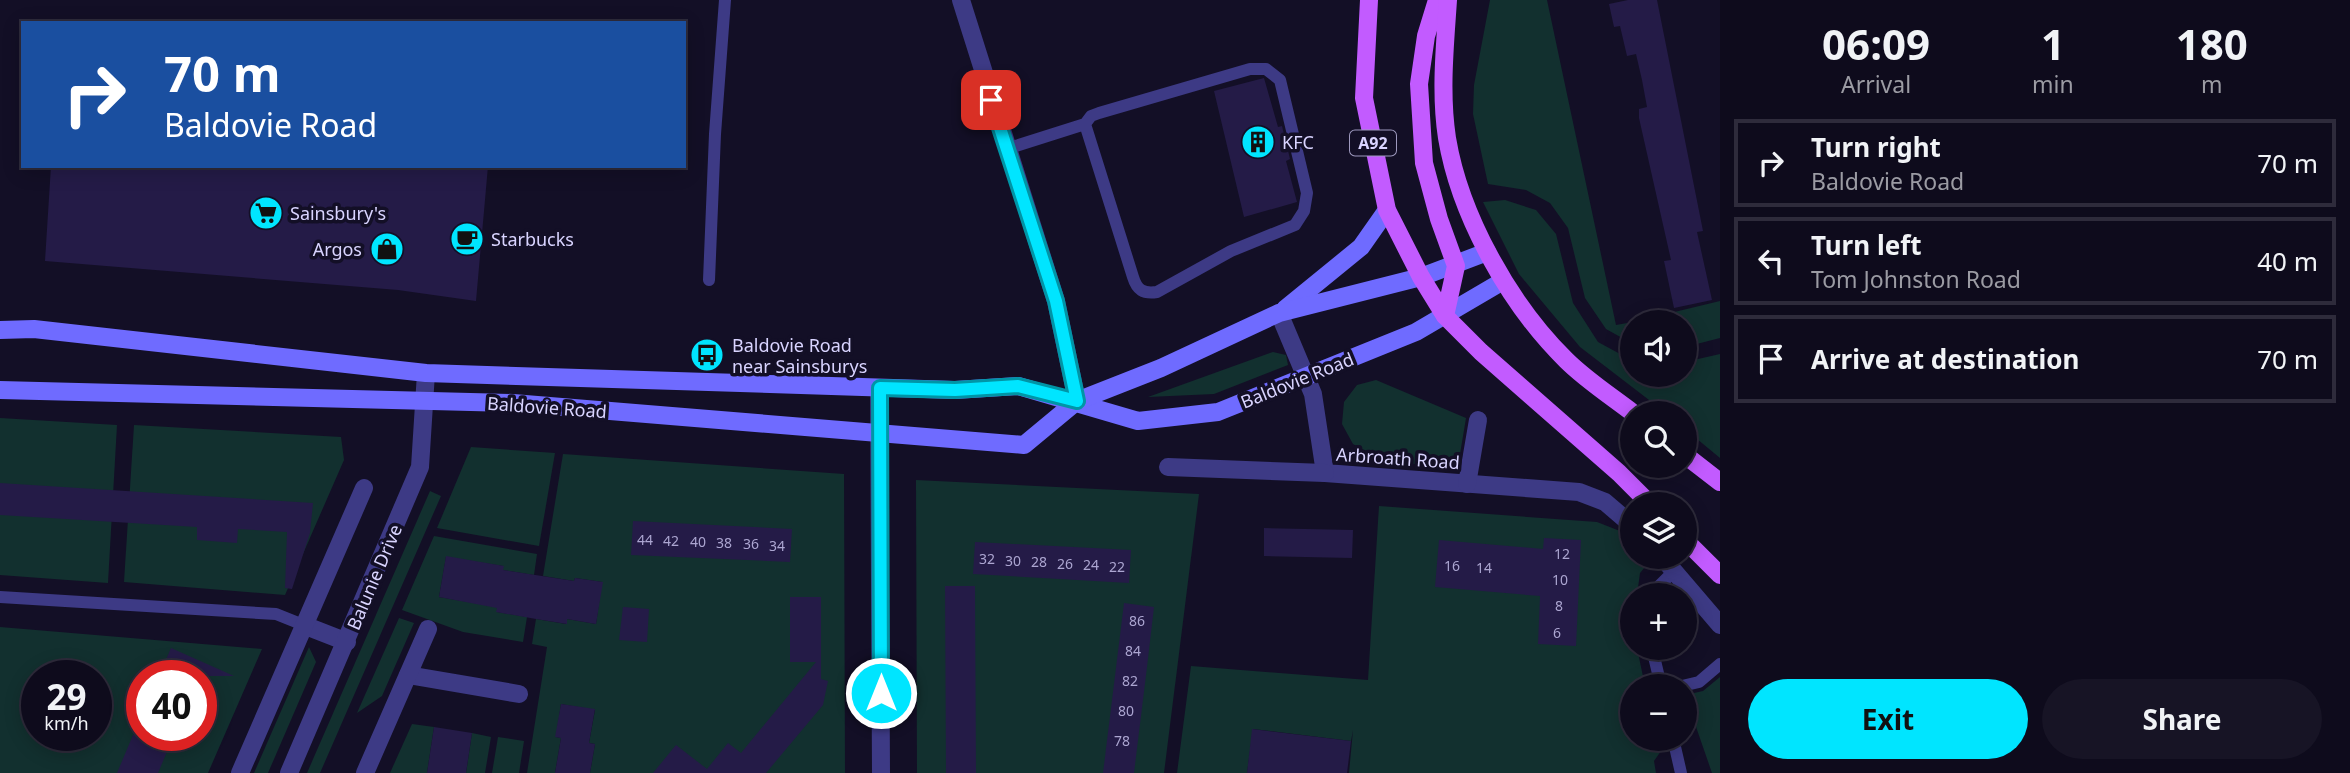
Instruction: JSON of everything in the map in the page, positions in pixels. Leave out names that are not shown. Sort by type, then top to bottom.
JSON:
[{"type":"main road","name":"A92","points":[[1369,0],[1364,98],[1387,210],[1421,277],[1446,316],[1481,352],[1638,492]]},
{"type":"main road","name":"A92","points":[[1437,0],[1426,36],[1419,84],[1424,163],[1439,219],[1456,266]]},
{"type":"main road","points":[[1448,0],[1443,75],[1448,139],[1465,199],[1503,281],[1547,340],[1568,362],[1620,403]]},
{"type":"main road","name":"Baldovie Road","points":[[1279,313],[1361,247],[1387,210]]},
{"type":"main road","name":"Baldovie Road","points":[[0,390],[513,403],[1024,445],[1077,401],[1161,368],[1279,313],[1421,277],[1488,252]]},
{"type":"main road","points":[[1446,316],[1456,266]]},
{"type":"main road","name":"Baldovie Road","points":[[0,330],[34,329],[426,373],[955,390],[1018,386],[1077,401],[1138,421],[1218,412],[1416,332],[1503,281]]},
{"type":"main road","points":[[1697,464],[1720,482]]},
{"type":"main road","points":[[1697,552],[1720,575]]},
{"type":"street","points":[[961,0],[1056,301],[1077,401]]},
{"type":"street","name":"Arbroath Road","points":[[1279,313],[1307,376],[1325,473],[1579,492],[1605,502],[1620,515]]},
{"type":"street","name":"Balunie Drive","points":[[289,773],[420,467],[426,373]]},
{"type":"street","points":[[880,388],[881,773]]},
{"type":"street","name":"Arbroath Road","points":[[1467,484],[1478,420]]},
{"type":"street","points":[[1168,467],[1325,473]]},
{"type":"street","points":[[240,773],[364,488]]},
{"type":"street","points":[[1674,571],[1720,625]]},
{"type":"street","points":[[306,626],[347,642]]},
{"type":"street","points":[[365,773],[428,629]]},
{"type":"street","points":[[408,675],[519,694]]},
{"type":"lane","points":[[709,280],[715,134],[725,0]]},
{"type":"lane","points":[[1006,149],[1085,124],[1091,116],[1099,113],[1250,69],[1266,69],[1280,80],[1307,193],[1304,211],[1295,225],[1231,251],[1157,292],[1146,293],[1138,289],[1133,277],[1085,124]]},
{"type":"lane","points":[[1662,583],[1674,571]]},
{"type":"lane","points":[[0,597],[276,614],[306,626]]},
{"type":"lane","points":[[1697,682],[1720,664]]},
{"type":"lane","points":[[1676,751],[1681,773]]},
{"type":"green space","points":[[1490,0],[1547,0],[1616,325],[1620,324],[1620,337],[1606,329],[1585,298],[1568,228],[1550,203],[1526,190],[1488,184],[1473,114],[1474,85]]},
{"type":"green space","points":[[1505,200],[1536,210],[1556,234],[1573,303],[1598,342],[1620,354],[1620,378],[1580,347],[1519,274],[1483,202]]},
{"type":"green space","points":[[1720,301],[1720,338],[1697,344],[1697,310],[1683,310]]},
{"type":"green space","points":[[1273,352],[1286,355],[1288,365],[1214,394],[1148,397]]},
{"type":"green space","points":[[1720,354],[1720,458],[1697,439],[1697,401],[1650,401],[1632,387],[1697,387],[1697,359]]},
{"type":"green space","points":[[1376,380],[1466,418],[1458,466],[1371,462],[1371,454],[1353,444],[1342,424],[1344,402],[1357,385]]},
{"type":"green space","points":[[0,418],[117,425],[108,583],[0,575]]},
{"type":"green space","points":[[134,425],[341,437],[344,460],[285,595],[124,582]]},
{"type":"green space","points":[[471,447],[555,453],[539,546],[437,528]]},
{"type":"green space","points":[[563,454],[844,474],[845,773],[590,773],[595,744],[589,743],[595,710],[561,704],[556,737],[561,738],[555,773],[527,773],[547,647],[532,644],[536,619],[566,624],[567,619],[596,624],[602,582],[543,576]]},
{"type":"green space","points":[[916,480],[1199,494],[1164,773],[917,773]]},
{"type":"green space","points":[[430,491],[441,496],[320,773],[307,773]]},
{"type":"green space","points":[[1379,506],[1597,522],[1620,531],[1620,569],[1643,569],[1639,583],[1620,583],[1620,660],[1640,660],[1642,674],[1620,674],[1620,751],[1661,751],[1654,761],[1656,773],[1349,773],[1353,730],[1351,741],[1253,729],[1247,773],[1177,773],[1191,666],[1368,680]]},
{"type":"green space","points":[[434,536],[537,554],[534,575],[503,570],[503,566],[446,557],[439,597],[497,607],[497,612],[527,617],[523,642],[463,632],[402,610]]},
{"type":"green space","points":[[399,618],[414,623],[382,696],[357,713]]},
{"type":"green space","points":[[0,627],[262,649],[208,773],[0,773]]},
{"type":"green space","points":[[309,647],[316,662],[268,773],[254,773]]},
{"type":"green space","points":[[1720,677],[1720,773],[1712,773],[1697,730],[1697,692],[1703,691]]},
{"type":"green space","points":[[412,724],[434,727],[427,773],[390,773]]},
{"type":"green space","points":[[472,733],[491,737],[485,773],[466,773]]},
{"type":"green space","points":[[498,737],[524,741],[519,773],[492,773]]},
{"type":"building","points":[[1628,0],[1657,0],[1703,231],[1697,232],[1712,300],[1674,308],[1664,261],[1671,260],[1639,118],[1639,109],[1647,107],[1642,80],[1636,54],[1627,56],[1620,26],[1614,27],[1609,4]]},
{"type":"building","name":"KFC","points":[[1264,78],[1278,127],[1282,126],[1290,159],[1286,161],[1297,202],[1244,217],[1214,91]]},
{"type":"building","name":"Sainsbury's","points":[[51,168],[488,168],[476,301],[398,290],[45,261]]},
{"type":"building","points":[[0,483],[313,503],[310,533],[292,589],[285,588],[287,532],[238,529],[237,543],[197,540],[197,527],[0,515]]},
{"type":"building","points":[[633,521],[792,529],[790,562],[631,555]]},
{"type":"building","points":[[1264,528],[1353,530],[1352,558],[1264,556]]},
{"type":"building","points":[[1544,538],[1581,540],[1576,646],[1538,644],[1540,596],[1435,587],[1439,540],[1543,549]]},
{"type":"building","points":[[975,542],[1131,550],[1129,583],[973,574]]},
{"type":"building","points":[[446,556],[504,566],[503,570],[574,581],[575,578],[603,582],[596,624],[567,619],[567,624],[536,619],[496,612],[497,608],[439,597]]},
{"type":"building","points":[[945,586],[975,586],[976,773],[946,773]]},
{"type":"building","points":[[790,597],[821,597],[821,679],[828,681],[823,705],[766,773],[653,773],[676,745],[707,769],[728,743],[741,753],[816,662],[790,662]]},
{"type":"building","points":[[1124,603],[1154,607],[1134,773],[1103,773]]},
{"type":"building","points":[[623,607],[649,609],[647,642],[619,640]]},
{"type":"building","points":[[171,648],[198,660],[166,660]]},
{"type":"building","points":[[217,668],[234,676],[217,676]]},
{"type":"building","points":[[561,704],[595,709],[589,743],[595,744],[590,773],[555,773],[561,738],[555,737]]},
{"type":"building","points":[[434,727],[472,733],[466,773],[427,773]]},
{"type":"building","points":[[1252,729],[1351,741],[1347,773],[1247,773]]},
{"type":"building","points":[[126,751],[167,751],[158,773],[117,773]]},
{"type":"place","name":"KFC","points":[[1258,142]]},
{"type":"place","name":"Sainsbury's","points":[[266,213]]},
{"type":"place","name":"Starbucks","points":[[467,239]]},
{"type":"place","name":"Argos","points":[[387,249]]},
{"type":"place","name":"Baldovie Road near Sainsburys","points":[[707,355]]},
{"type":"route","points":[[881,693],[880,388],[955,390],[1018,386],[1077,401],[1056,301],[991,100]]}]
